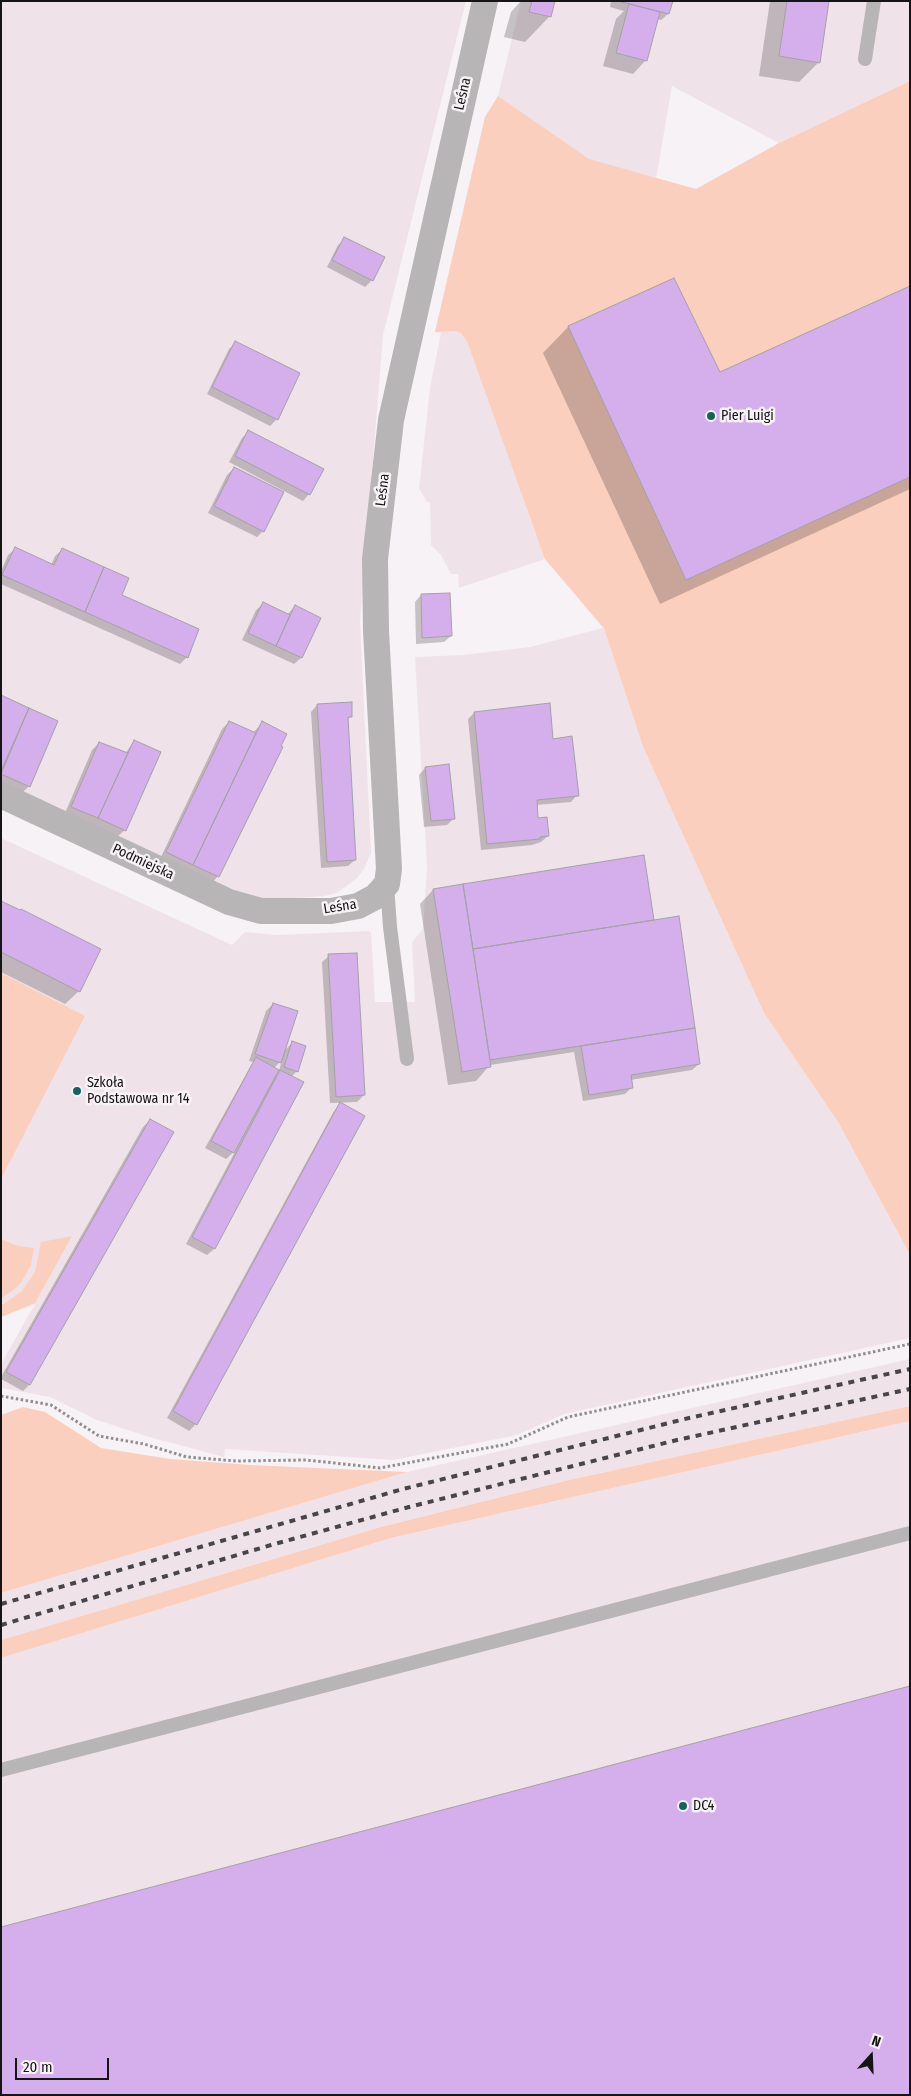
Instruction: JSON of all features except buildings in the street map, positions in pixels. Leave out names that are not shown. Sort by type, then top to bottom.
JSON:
[{"type":"street","name":"Leśna","points":[[290,912],[330,911],[358,906],[376,897],[387,884],[389,869],[376,631],[375,558],[391,420],[485,1]]},
{"type":"street","name":"Podmiejska","points":[[1,795],[229,902],[261,911],[290,912]]},
{"type":"lane","points":[[865,58],[874,1]]},
{"type":"lane","points":[[387,884],[390,927],[407,1059]]},
{"type":"lane","points":[[1,1770],[910,1533]]},
{"type":"path","points":[[1,1398],[7,1397],[51,1405],[99,1436],[144,1444],[187,1457],[236,1461],[307,1460],[380,1468],[508,1444],[568,1417],[910,1344]]},
{"type":"shaded area","points":[[1,1],[466,1],[383,335],[360,621],[371,853],[364,869],[357,878],[337,893],[324,896],[270,900],[233,891],[1,782]]},
{"type":"shaded area","points":[[521,1],[910,1],[910,81],[779,143],[672,86],[656,179],[696,189],[644,749],[764,1013],[838,1122],[910,1255],[910,1338],[564,1414],[517,1435],[393,1460],[225,1449],[224,1457],[146,1436],[97,1420],[50,1397],[1,1388],[1,1364],[35,1304],[1,1317],[1,838],[232,945],[245,932],[277,935],[369,931],[371,933],[375,1002],[415,1002],[412,942],[423,929],[427,866],[415,657],[463,655],[530,647],[603,628],[545,559],[459,588],[458,574],[451,574],[441,555],[431,545],[430,502],[427,502],[419,489],[430,388],[441,333],[435,332],[485,117],[498,96]]},
{"type":"shaded area","points":[[910,81],[910,1255],[838,1122],[764,1013],[644,749],[604,628],[545,559],[467,341],[461,333],[456,331],[435,332],[485,117],[498,96],[589,159],[696,189],[779,143]]},
{"type":"shaded area","points":[[1,973],[85,1016],[1,1179]]},
{"type":"shaded area","points":[[72,1236],[35,1303],[1,1317],[1,1306],[22,1291],[35,1272],[41,1242]]},
{"type":"shaded area","points":[[1,1239],[18,1246],[34,1248],[31,1265],[22,1281],[2,1298]]},
{"type":"shaded area","points":[[910,1359],[910,1406],[569,1480],[381,1527],[1,1640],[1,1593],[407,1472]]},
{"type":"shaded area","points":[[910,1406],[910,1421],[391,1538],[1,1658],[1,1640],[381,1527],[569,1480]]},
{"type":"shaded area","points":[[23,1407],[45,1412],[101,1448],[170,1459],[250,1465],[407,1472],[1,1593],[1,1415]]},
{"type":"shaded area","points":[[910,1421],[910,2095],[1,2095],[1,1658],[391,1538]]},
{"type":"railway","points":[[1,1604],[403,1489],[689,1418],[910,1369]]},
{"type":"railway","points":[[1,1625],[271,1545],[409,1507],[677,1440],[910,1389]]},
{"type":"place","name":"Pier Luigi","points":[[711,416]]},
{"type":"place","name":"Szkoła Podstawowa nr 14","points":[[77,1091]]},
{"type":"place","name":"DC4","points":[[683,1806]]}]
